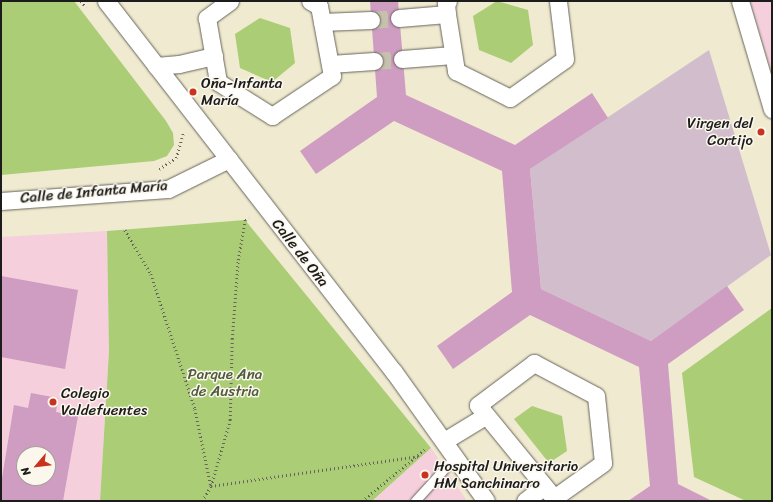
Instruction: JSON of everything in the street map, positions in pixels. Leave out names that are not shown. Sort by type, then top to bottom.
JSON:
[{"type":"street","name":"Calle de Oña","points":[[106,1],[229,159],[266,210],[394,372],[486,501]]},
{"type":"street","points":[[230,1],[207,18],[218,82],[272,116],[332,76],[319,6],[310,1]]},
{"type":"street","points":[[399,18],[448,7],[456,71],[510,98],[565,59],[558,1]]},
{"type":"street","points":[[740,1],[766,70],[772,109]]},
{"type":"street","points":[[322,22],[371,20]]},
{"type":"street","points":[[402,59],[453,55]]},
{"type":"street","points":[[156,66],[179,64],[214,56]]},
{"type":"street","points":[[330,64],[374,61]]},
{"type":"street","name":"Calle de Infanta María","points":[[1,200],[168,189],[229,159]]},
{"type":"street","points":[[534,363],[596,396],[603,463],[554,498],[544,486],[485,416],[478,405],[534,363]]},
{"type":"street","points":[[444,441],[485,416]]},
{"type":"street","points":[[525,501],[544,486]]},
{"type":"lane","points":[[415,501],[455,457]]},
{"type":"path","points":[[81,1],[90,13]]},
{"type":"path","points":[[151,170],[159,169],[176,158],[184,135],[181,130]]},
{"type":"path","points":[[202,501],[211,486],[230,420],[232,339],[238,260],[245,220],[266,210]]},
{"type":"path","points":[[125,230],[151,274],[195,409],[211,486]]},
{"type":"path","points":[[362,501],[429,446],[444,441]]},
{"type":"path","points":[[211,486],[418,456]]},
{"type":"shaded area","points":[[750,1],[772,1],[772,74]]},
{"type":"shaded area","points":[[709,50],[771,255],[651,341],[541,289],[530,169]]},
{"type":"shaded area","name":"Colegio Valdefuentes","points":[[107,231],[109,351],[100,501],[1,501],[1,237]]},
{"type":"shaded area","name":"Hospital Universitario HM Sanchinarro","points":[[431,448],[467,501],[372,501]]},
{"type":"green space","points":[[1,1],[74,1],[166,121],[173,133],[174,145],[167,156],[154,161],[1,175]]},
{"type":"green space","points":[[497,1],[528,10],[533,45],[511,63],[479,50],[473,16]]},
{"type":"green space","points":[[260,18],[290,28],[295,63],[272,82],[240,68],[235,34]]},
{"type":"green space","name":"Parque Ana de Austria","points":[[245,220],[431,448],[372,501],[100,501],[109,351],[107,231]]},
{"type":"green space","points":[[772,308],[772,501],[746,501],[694,477],[682,373]]},
{"type":"green space","points":[[532,406],[562,416],[567,451],[549,463],[514,419]]},
{"type":"building","points":[[370,1],[398,1],[406,95],[515,145],[592,93],[608,118],[530,169],[541,289],[651,341],[727,286],[744,310],[668,364],[678,484],[712,501],[628,501],[650,486],[639,367],[530,315],[453,369],[437,346],[512,292],[502,171],[394,121],[316,174],[300,151],[377,97]]},
{"type":"building","points":[[1,276],[78,290],[65,369],[1,357]]},
{"type":"building","points":[[31,393],[58,398],[56,412],[78,416],[63,501],[1,501],[1,484],[14,405],[28,408]]},
{"type":"tunnel","points":[[371,20],[399,18]]},
{"type":"tunnel","points":[[374,61],[402,59]]},
{"type":"place","name":"Oña-Infanta María","points":[[193,92]]},
{"type":"place","name":"Virgen del Cortijo","points":[[761,132]]},
{"type":"place","name":"Colegio Valdefuentes","points":[[53,402]]},
{"type":"place","name":"Hospital Universitario HM Sanchinarro","points":[[425,475]]}]
